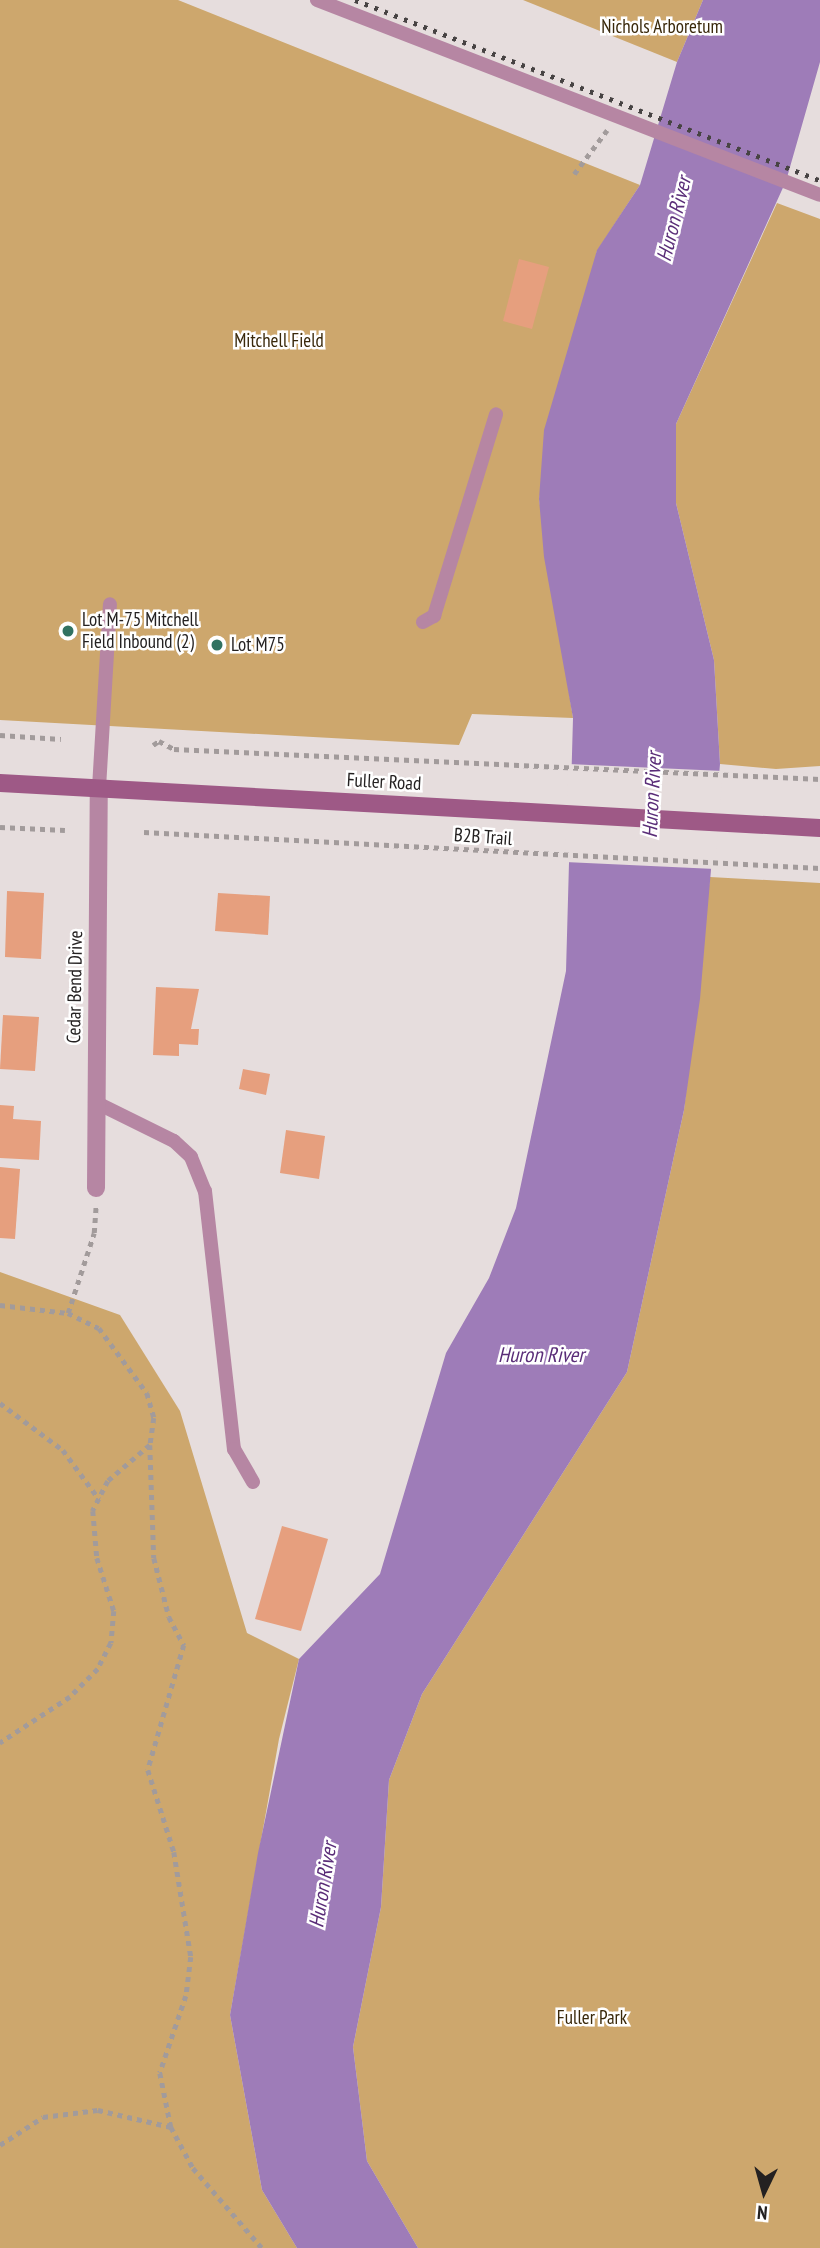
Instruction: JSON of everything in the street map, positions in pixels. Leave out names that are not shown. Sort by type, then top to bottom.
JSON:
[{"type":"main road","name":"Fuller Road","points":[[0,783],[765,821],[820,828]]},
{"type":"main road","name":"Fuller Road","points":[[765,821],[820,818]]},
{"type":"street","name":"Cedar Bend Drive","points":[[96,1188],[99,788]]},
{"type":"lane","points":[[317,0],[820,195]]},
{"type":"lane","points":[[423,622],[435,616],[496,414]]},
{"type":"lane","points":[[99,788],[110,604]]},
{"type":"lane","points":[[95,1102],[174,1141],[191,1157],[205,1191],[234,1450],[253,1482]]},
{"type":"path","points":[[574,174],[590,148],[624,121]]},
{"type":"path","points":[[0,735],[61,739]]},
{"type":"path","points":[[153,745],[159,741],[173,748],[541,769],[820,779]]},
{"type":"path","points":[[0,827],[65,830]]},
{"type":"path","name":"B2B Trail","points":[[144,832],[820,868]]},
{"type":"path","points":[[68,1313],[94,1233],[96,1188]]},
{"type":"path","points":[[0,1305],[68,1313],[99,1328],[147,1393],[154,1418],[150,1445],[154,1558],[169,1617],[184,1645],[148,1770],[174,1852],[191,1957],[186,1996],[160,2073],[172,2127],[193,2168],[262,2248]]},
{"type":"path","points":[[0,1403],[63,1450],[99,1499]]},
{"type":"path","points":[[0,1744],[69,1697],[98,1669],[111,1643],[114,1611],[97,1558],[93,1511],[108,1480],[150,1445]]},
{"type":"path","points":[[0,2145],[43,2117],[98,2110],[172,2127]]},
{"type":"green space","name":"Mitchell Field","points":[[0,0],[178,0],[640,185],[597,251],[539,499],[573,718],[472,714],[459,745],[0,720]]},
{"type":"green space","name":"Nichols Arboretum","points":[[523,0],[703,0],[677,62]]},
{"type":"green space","points":[[777,203],[820,219],[820,766],[776,769],[720,764],[714,660],[676,503],[676,424]]},
{"type":"green space","name":"Fuller Park","points":[[710,877],[820,883],[820,2248],[418,2248],[367,2161],[353,2047],[381,1907],[389,1780],[422,1694],[627,1372],[684,1110]]},
{"type":"green space","points":[[0,1272],[120,1315],[180,1411],[247,1633],[299,1659],[279,1739],[230,2015],[262,2190],[297,2248],[0,2248]]},
{"type":"water","name":"Huron River","points":[[703,0],[820,0],[820,62],[786,181],[676,424],[676,503],[714,660],[720,764],[700,999],[684,1110],[627,1372],[422,1694],[389,1780],[381,1907],[353,2047],[367,2161],[418,2248],[297,2248],[262,2190],[230,2015],[258,1853],[299,1659],[380,1574],[446,1353],[489,1278],[516,1208],[566,971],[573,718],[544,557],[539,499],[544,430],[597,250],[640,185],[677,62]]},
{"type":"pier","points":[[568,764],[723,771],[715,869],[565,862]]},
{"type":"building","points":[[519,259],[549,267],[532,329],[503,321]]},
{"type":"building","points":[[7,891],[44,893],[41,959],[5,957]]},
{"type":"building","points":[[218,893],[270,896],[268,935],[215,931]]},
{"type":"building","points":[[156,987],[199,989],[191,1029],[199,1029],[198,1045],[179,1044],[179,1056],[153,1055]]},
{"type":"building","points":[[3,1015],[39,1017],[35,1071],[0,1069]]},
{"type":"building","points":[[243,1069],[270,1074],[266,1095],[239,1089]]},
{"type":"building","points":[[0,1105],[14,1106],[13,1119],[41,1121],[39,1160],[0,1158]]},
{"type":"building","points":[[286,1130],[325,1136],[319,1179],[280,1173]]},
{"type":"building","points":[[0,1167],[20,1169],[15,1239],[0,1238]]},
{"type":"building","points":[[282,1526],[328,1539],[301,1631],[255,1619]]},
{"type":"railway","points":[[355,0],[820,180]]},
{"type":"place","name":"Lot M-75 Mitchell Field Inbound (2)","points":[[68,631]]},
{"type":"place","name":"Lot M75","points":[[217,645]]}]
